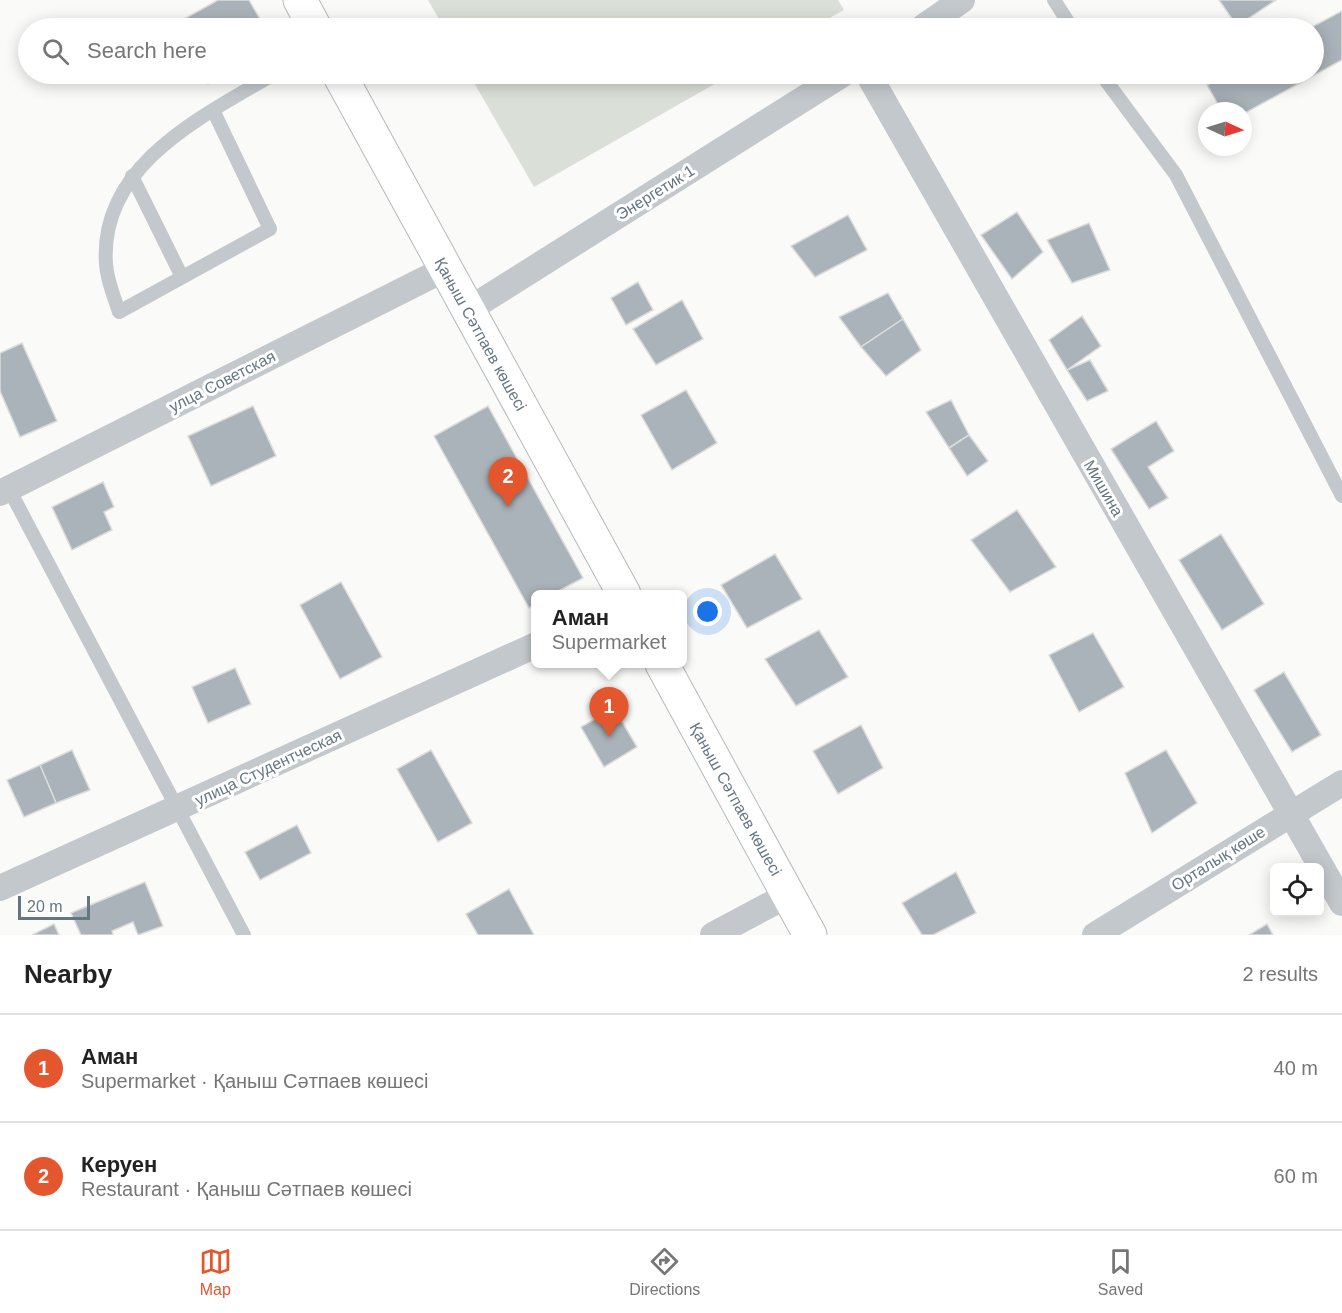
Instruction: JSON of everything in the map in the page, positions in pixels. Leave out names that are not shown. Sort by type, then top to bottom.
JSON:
[{"type":"street","points":[[300,0],[310,18]]},
{"type":"street","points":[[936,18],[962,0]]},
{"type":"street","name":"Қаныш Сәтпаев көшесі","points":[[344,84],[622,590]]},
{"type":"street","name":"Энергетик 1","points":[[468,310],[827,84]]},
{"type":"street","name":"Мишина","points":[[874,84],[1342,903]]},
{"type":"street","name":"улца Советская","points":[[4,491],[445,269]]},
{"type":"street","name":"улица Студентческая","points":[[0,888],[531,647]]},
{"type":"street","name":"Қаныш Сәтпаев көшесі","points":[[665,668],[810,935]]},
{"type":"street","name":"Орталық көше","points":[[1095,935],[1342,783]]},
{"type":"street","points":[[713,935],[788,895]]},
{"type":"lane","points":[[1054,0],[1066,18]]},
{"type":"lane","points":[[213,110],[270,229],[119,312],[110,285],[106,249],[108,225],[118,199],[132,176],[155,152],[213,110],[257,84]]},
{"type":"lane","points":[[1108,84],[1176,175],[1342,496]]},
{"type":"lane","points":[[132,176],[182,277]]},
{"type":"lane","points":[[4,491],[244,935]]},
{"type":"shaded area","points":[[428,0],[838,0],[844,10],[829,18],[438,18]]},
{"type":"shaded area","points":[[475,84],[714,84],[534,187]]},
{"type":"building","points":[[218,0],[249,0],[259,18],[186,18]]},
{"type":"building","points":[[1219,0],[1276,0],[1249,18],[1231,18]]},
{"type":"building","points":[[1342,11],[1342,60],[1324,70],[1324,21]]},
{"type":"building","points":[[1209,84],[1298,84],[1252,109],[1252,102],[1217,102],[1207,85]]},
{"type":"building","points":[[1017,212],[1043,252],[1012,279],[981,235]]},
{"type":"building","points":[[848,215],[867,250],[815,277],[791,246]]},
{"type":"building","points":[[1089,223],[1110,270],[1072,283],[1047,240]]},
{"type":"building","points":[[638,282],[653,310],[626,325],[611,298]]},
{"type":"building","points":[[888,293],[903,319],[861,347],[839,317]]},
{"type":"building","points":[[682,300],[703,339],[656,365],[633,329]]},
{"type":"building","points":[[1082,316],[1101,346],[1067,370],[1049,340]]},
{"type":"building","points":[[903,319],[921,350],[886,376],[861,347]]},
{"type":"building","points":[[22,343],[57,421],[20,437],[0,391],[0,353]]},
{"type":"building","points":[[1090,360],[1108,391],[1087,401],[1067,370]]},
{"type":"building","points":[[686,390],[717,443],[672,470],[641,415]]},
{"type":"building","points":[[951,400],[969,435],[949,448],[926,412]]},
{"type":"building","points":[[253,406],[276,456],[211,486],[188,436]]},
{"type":"building","points":[[488,406],[583,578],[560,590],[531,590],[531,607],[529,608],[434,436]]},
{"type":"building","points":[[1156,421],[1174,451],[1148,467],[1168,498],[1149,509],[1111,449]]},
{"type":"building","points":[[969,435],[988,461],[967,476],[949,448]]},
{"type":"building","points":[[103,482],[114,507],[104,512],[112,530],[72,550],[52,507]]},
{"type":"building","points":[[1017,510],[1056,567],[1010,592],[971,540]]},
{"type":"building","points":[[1221,534],[1264,604],[1222,630],[1179,560]]},
{"type":"building","points":[[775,554],[802,599],[747,628],[721,585]]},
{"type":"building","points":[[341,582],[382,657],[340,679],[300,605]]},
{"type":"building","points":[[819,630],[848,677],[796,706],[765,659]]},
{"type":"building","points":[[1093,633],[1124,687],[1079,712],[1049,655]]},
{"type":"building","points":[[235,668],[251,704],[208,723],[192,687]]},
{"type":"building","points":[[1284,672],[1321,735],[1292,752],[1254,690]]},
{"type":"building","points":[[614,708],[637,747],[604,767],[581,727]]},
{"type":"building","points":[[861,725],[883,768],[838,794],[813,751]]},
{"type":"building","points":[[72,750],[90,790],[56,803],[40,765]]},
{"type":"building","points":[[431,750],[472,823],[438,842],[397,769]]},
{"type":"building","points":[[1166,750],[1197,803],[1152,833],[1125,773]]},
{"type":"building","points":[[40,765],[56,803],[24,817],[7,780]]},
{"type":"building","points":[[297,825],[311,853],[260,880],[245,852]]},
{"type":"building","points":[[956,872],[976,913],[933,935],[922,935],[902,903]]},
{"type":"building","points":[[145,882],[163,926],[138,935],[133,922],[112,931],[113,935],[81,935],[71,913]]},
{"type":"building","points":[[509,889],[534,935],[478,935],[466,914]]},
{"type":"building","points":[[54,924],[59,935],[32,935]]},
{"type":"building","points":[[1267,924],[1273,935],[1249,935]]},
{"type":"place","name":"Керуен","points":[[508,507]]},
{"type":"place","name":"Аман","points":[[609,737]]}]
